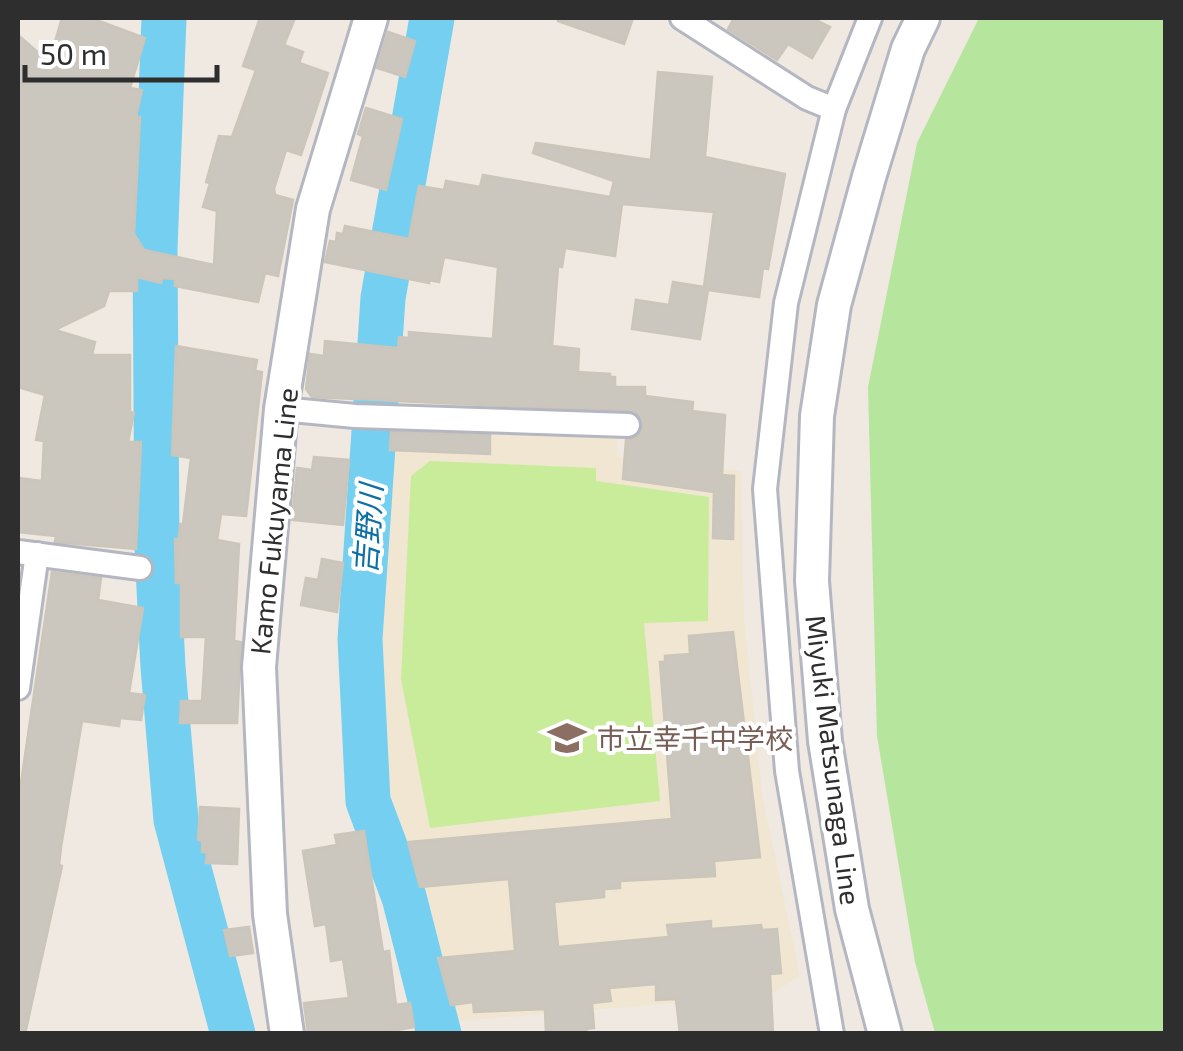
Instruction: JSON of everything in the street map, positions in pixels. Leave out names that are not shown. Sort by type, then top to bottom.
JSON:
[{"type":"main road","name":"Kamo Fukuyama Line","points":[[287,1034],[270,914],[259,667],[282,409],[313,209],[371,18]]},
{"type":"main road","name":"Miyuki Matsunaga Line","points":[[885,1034],[852,909],[825,740],[812,581],[817,416],[834,305],[908,49],[923,18]]},
{"type":"street","points":[[682,18],[807,98],[834,109]]},
{"type":"street","points":[[832,1034],[786,771],[765,489],[786,303],[834,109],[870,18]]},
{"type":"street","points":[[282,409],[388,418],[628,425]]},
{"type":"street","points":[[18,688],[27,553],[140,568]]},
{"type":"shaded area","name":"市立幸千中学校","points":[[385,426],[617,435],[617,457],[741,471],[744,618],[762,794],[800,976],[769,995],[448,1022],[386,808],[373,682]]},
{"type":"green space","points":[[979,18],[1165,18],[1165,1033],[935,1033],[915,962],[877,736],[868,387],[917,143]]},
{"type":"green space","points":[[430,461],[596,468],[596,481],[709,497],[708,621],[644,623],[660,801],[430,828],[401,679],[411,476]]},
{"type":"building","points":[[62,18],[91,18],[145,38],[130,88],[142,90],[136,117],[140,117],[134,234],[144,250],[214,265],[217,211],[203,207],[210,183],[206,182],[219,136],[232,137],[256,70],[243,66],[260,18],[295,18],[284,45],[303,52],[299,63],[328,73],[301,155],[286,150],[274,189],[275,195],[293,200],[278,276],[265,273],[258,302],[175,286],[175,279],[162,278],[161,283],[137,277],[137,291],[109,291],[104,306],[55,330],[95,342],[92,355],[130,355],[130,412],[134,413],[128,442],[141,442],[136,549],[55,542],[56,536],[18,532],[18,478],[42,481],[44,441],[36,440],[45,395],[18,387],[18,35],[49,62]]},
{"type":"building","points":[[558,18],[633,18],[624,44]]},
{"type":"building","points":[[734,18],[812,18],[830,27],[812,58],[788,44],[777,60],[728,29]]},
{"type":"building","points":[[388,32],[415,41],[405,77],[377,68]]},
{"type":"building","points":[[658,72],[712,77],[705,157],[785,174],[768,269],[763,268],[759,297],[708,290],[700,339],[632,329],[636,300],[669,305],[673,282],[704,287],[714,212],[622,204],[615,256],[565,248],[562,267],[558,266],[552,346],[579,349],[578,372],[610,374],[615,377],[615,387],[645,387],[645,396],[693,402],[692,411],[725,415],[722,475],[734,476],[733,539],[713,538],[714,492],[623,479],[626,440],[636,438],[643,426],[635,412],[312,397],[306,389],[310,354],[324,356],[325,341],[398,348],[399,337],[409,338],[409,332],[493,339],[498,267],[444,257],[439,282],[429,283],[325,262],[330,241],[336,242],[337,233],[343,234],[345,226],[409,239],[419,186],[444,190],[446,181],[480,187],[483,175],[610,197],[614,181],[533,153],[536,143],[651,160]]},
{"type":"building","points":[[366,108],[402,119],[386,190],[351,180]]},
{"type":"building","points":[[176,346],[257,360],[255,371],[262,372],[246,516],[221,514],[217,540],[239,544],[234,641],[241,642],[237,723],[180,723],[181,701],[202,701],[206,637],[181,637],[181,583],[176,583],[175,539],[179,539],[183,524],[191,458],[172,455]]},
{"type":"building","points":[[391,432],[490,435],[490,454],[390,450]]},
{"type":"building","points":[[314,457],[349,460],[343,525],[292,520],[297,468],[312,470]]},
{"type":"building","points":[[322,559],[343,563],[337,612],[301,605],[306,578],[318,580]]},
{"type":"building","points":[[52,572],[101,578],[98,600],[143,608],[129,693],[145,695],[141,720],[120,718],[119,726],[82,721],[61,847],[62,866],[25,1034],[18,1033],[18,803]]},
{"type":"building","points":[[733,632],[760,857],[714,861],[715,876],[620,881],[620,888],[604,889],[604,897],[554,902],[558,947],[669,937],[667,925],[711,921],[711,929],[761,925],[762,930],[777,929],[781,973],[770,974],[773,1034],[680,1034],[676,999],[656,1000],[656,984],[609,988],[611,1001],[592,1003],[594,1028],[586,1029],[587,1034],[546,1034],[545,1009],[474,1012],[473,1002],[451,1005],[438,958],[515,951],[509,879],[420,887],[408,842],[672,819],[660,662],[665,662],[665,656],[690,654],[689,636]]},
{"type":"building","points":[[200,807],[239,809],[237,864],[206,863],[207,852],[202,852],[202,840],[198,840]]},
{"type":"building","points":[[364,831],[383,952],[389,951],[396,1005],[410,1003],[414,1027],[375,1034],[308,1034],[304,1003],[349,998],[343,959],[331,961],[326,924],[315,926],[303,851],[337,845],[335,835]]},
{"type":"building","points":[[249,927],[253,953],[230,956],[224,930]]},
{"type":"waterway","points":[[164,18],[155,249],[157,548],[163,667],[176,820],[233,1034]]},
{"type":"waterway","name":"吉野川","points":[[432,18],[383,298],[360,639],[368,801],[404,897],[439,1034]]},
{"type":"place","name":"市立幸千中学校","points":[[567,738]]}]
